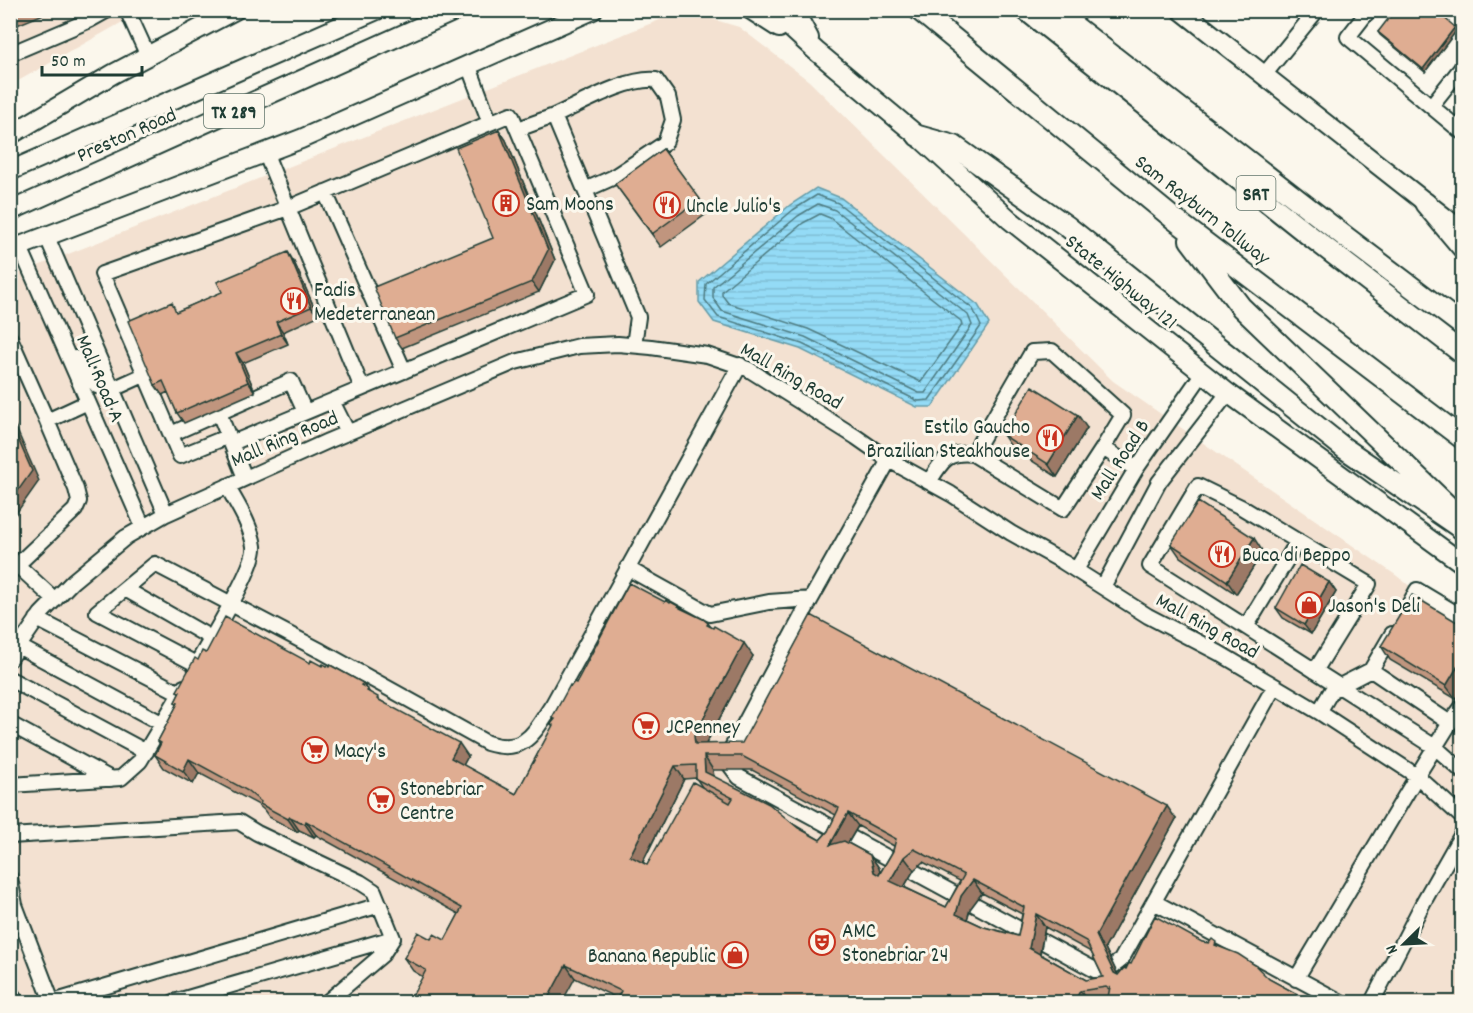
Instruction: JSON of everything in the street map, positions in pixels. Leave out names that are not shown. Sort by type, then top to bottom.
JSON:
[{"type":"highway","name":"Sam Rayburn Tollway","points":[[919,10],[979,62],[1174,219],[1462,438]]},
{"type":"highway","name":"SRT","points":[[1026,10],[1462,354]]},
{"type":"highway","points":[[1047,10],[1069,22],[1462,325]]},
{"type":"highway","points":[[918,135],[954,146],[1068,227],[1344,448],[1462,529]]},
{"type":"highway","points":[[1425,203],[1462,247]]},
{"type":"highway","points":[[1174,219],[1241,307],[1462,520]]},
{"type":"main road","points":[[10,135],[113,74],[235,10]]},
{"type":"main road","name":"Preston Road","points":[[10,171],[377,10]]},
{"type":"main road","name":"Preston Road","points":[[10,211],[457,10]]},
{"type":"main road","points":[[15,248],[302,139],[593,10]]},
{"type":"main road","points":[[751,10],[816,51]]},
{"type":"main road","name":"State Highway 121","points":[[771,10],[816,51],[918,135],[1010,220],[1202,374],[1462,563]]},
{"type":"main road","points":[[794,10],[816,51]]},
{"type":"main road","points":[[1181,10],[1462,231]]},
{"type":"street","points":[[10,54],[88,15],[108,10]]},
{"type":"street","points":[[127,10],[148,56]]},
{"type":"street","points":[[1264,75],[1317,10]]},
{"type":"street","points":[[1369,10],[1348,37],[1462,132]]},
{"type":"street","points":[[468,67],[490,123]]},
{"type":"street","points":[[1431,106],[1462,67]]},
{"type":"street","points":[[518,129],[554,116],[618,87],[647,79],[656,80],[668,97],[673,120],[665,143],[612,178],[585,190]]},
{"type":"street","points":[[511,114],[587,294],[305,412],[180,456],[102,274],[288,208],[490,123],[511,114]]},
{"type":"street","points":[[554,116],[638,317],[634,345]]},
{"type":"street","points":[[265,152],[362,388]]},
{"type":"street","points":[[326,192],[404,371]]},
{"type":"street","name":"Mall Road A","points":[[47,237],[166,514]]},
{"type":"street","name":"Mall Road A","points":[[15,248],[62,342],[143,527]]},
{"type":"street","points":[[10,338],[76,489],[79,501],[75,510],[13,566],[55,600]]},
{"type":"street","points":[[62,342],[97,386],[113,389],[146,374]]},
{"type":"street","name":"Mall Ring Road","points":[[10,659],[37,620],[98,558],[126,537],[166,514],[453,387],[525,358],[579,346],[634,345],[707,355],[740,365],[889,460],[930,482],[1148,616],[1219,653],[1319,712],[1417,776],[1462,817]]},
{"type":"street","points":[[930,482],[942,460],[959,452],[973,454],[1063,509],[1123,415],[1052,351],[1032,352],[973,454]]},
{"type":"street","points":[[196,664],[97,612],[155,564],[321,651],[487,743],[503,748],[530,740],[553,704],[740,365]]},
{"type":"street","name":"Mall Road B","points":[[1076,570],[1136,469],[1202,374]]},
{"type":"street","points":[[171,434],[291,381],[305,412]]},
{"type":"street","points":[[1102,587],[1159,482],[1228,393]]},
{"type":"street","points":[[332,401],[348,433]]},
{"type":"street","points":[[47,421],[88,402]]},
{"type":"street","points":[[219,413],[245,478]]},
{"type":"street","points":[[1103,448],[1136,469]]},
{"type":"street","points":[[889,460],[731,748],[729,764],[739,777],[1095,970],[1104,970],[1121,960],[1274,687]]},
{"type":"street","points":[[10,785],[121,778],[140,761],[245,578],[254,547],[243,516],[227,486]]},
{"type":"street","points":[[1315,670],[1369,584],[1241,507],[1198,486],[1150,566],[1435,747],[1462,771]]},
{"type":"street","points":[[1246,627],[1298,541]]},
{"type":"street","points":[[627,568],[710,614],[769,602],[811,599]]},
{"type":"street","points":[[125,589],[211,638]]},
{"type":"street","points":[[1319,712],[1332,690],[1371,670],[1417,590],[1462,617]]},
{"type":"street","points":[[37,620],[180,693]]},
{"type":"street","points":[[18,646],[163,724]]},
{"type":"street","points":[[1371,670],[1450,723]]},
{"type":"street","points":[[10,679],[146,752]]},
{"type":"street","points":[[1296,979],[1417,776],[1462,707]]},
{"type":"street","points":[[10,724],[111,779]]},
{"type":"street","points":[[10,836],[239,822],[374,891],[393,938]]},
{"type":"street","points":[[1372,1002],[1424,901],[1462,834]]},
{"type":"street","points":[[10,878],[15,905],[53,1002],[380,905]]},
{"type":"street","points":[[1154,902],[1341,1002]]},
{"type":"street","points":[[174,1002],[393,938]]},
{"type":"street","points":[[327,1002],[382,955],[393,938]]},
{"type":"street","points":[[10,992],[17,1002]]},
{"type":"shaded area","points":[[11,11],[142,11],[11,85]]},
{"type":"shaded area","points":[[662,19],[712,19],[739,27],[809,81],[1113,381],[1397,576],[1462,627],[1462,1002],[27,1002],[10,984],[10,277]]},
{"type":"water","points":[[816,188],[841,198],[978,305],[989,324],[932,407],[917,407],[800,349],[714,322],[699,302],[699,282],[790,205]]},
{"type":"building","points":[[1395,10],[1402,14],[1405,10],[1435,10],[1455,27],[1423,69],[1378,32]]},
{"type":"building","name":"Sam Moons","points":[[499,130],[548,250],[532,282],[395,338],[374,287],[493,238],[456,148]]},
{"type":"building","name":"Uncle Julio's","points":[[663,149],[700,199],[652,234],[615,184]]},
{"type":"building","points":[[288,252],[311,307],[276,322],[281,334],[236,353],[248,382],[177,413],[163,381],[155,385],[128,321],[172,302],[176,312],[222,292],[217,282]]},
{"type":"building","name":"Estilo Gaucho Brazilian Steakhouse","points":[[1032,386],[1078,415],[1048,464],[1003,435]]},
{"type":"building","points":[[10,421],[32,471],[10,502]]},
{"type":"building","name":"Buca di Beppo","points":[[1198,502],[1254,538],[1227,581],[1171,544]]},
{"type":"building","points":[[1300,565],[1329,582],[1304,625],[1276,608]]},
{"type":"building","name":"Stonebriar Centre","points":[[629,583],[665,602],[666,600],[671,602],[703,619],[708,623],[707,625],[713,628],[714,626],[744,643],[694,736],[695,744],[742,743],[811,615],[1167,806],[1096,935],[1114,973],[1118,975],[1124,968],[1126,969],[1129,963],[1131,964],[1155,916],[1202,942],[1209,943],[1212,939],[1216,942],[1215,945],[1238,954],[1255,965],[1269,979],[1297,994],[1292,1002],[1107,1002],[1110,987],[1109,989],[1106,987],[1080,991],[1074,1002],[615,1002],[621,991],[566,965],[546,1002],[409,1002],[426,970],[404,958],[418,932],[431,939],[434,934],[445,940],[462,908],[306,821],[305,824],[290,817],[288,819],[260,804],[261,802],[248,791],[189,759],[183,771],[155,755],[161,743],[158,741],[178,703],[175,702],[180,692],[177,691],[195,658],[198,660],[202,651],[206,653],[225,617],[310,663],[311,660],[322,666],[323,664],[329,667],[330,665],[363,683],[361,685],[378,697],[377,699],[459,743],[451,758],[516,794],[553,725],[551,724],[555,719],[552,718],[570,685],[576,683]],"holes":[[[704,756],[742,756],[839,808],[828,831],[820,840],[798,828],[769,804],[705,772]],[[696,765],[696,779],[733,798],[730,803],[693,782],[647,865],[630,856],[675,766]],[[848,813],[896,839],[893,851],[879,875],[874,872],[870,855],[844,841],[830,845]],[[914,849],[964,875],[946,907],[890,881],[904,857]],[[973,880],[1024,907],[1018,936],[984,927],[956,914],[961,896]],[[1036,914],[1086,941],[1103,977],[1086,980],[1029,948]]]},
{"type":"building","points":[[1412,595],[1462,625],[1462,659],[1446,686],[1381,646]]},
{"type":"place","name":"Sam Moons","points":[[506,203]]},
{"type":"place","name":"Uncle Julio's","points":[[667,205]]},
{"type":"place","name":"Fadis Medeterranean","points":[[294,301]]},
{"type":"place","name":"Estilo Gaucho Brazilian Steakhouse","points":[[1050,438]]},
{"type":"place","name":"Buca di Beppo","points":[[1222,554]]},
{"type":"place","name":"Jason's Deli","points":[[1309,605]]},
{"type":"place","name":"JCPenney","points":[[646,726]]},
{"type":"place","name":"Macy's","points":[[315,750]]},
{"type":"place","name":"Stonebriar Centre","points":[[381,800]]},
{"type":"place","name":"AMC Stonebriar 24","points":[[822,942]]},
{"type":"place","name":"Banana Republic","points":[[735,955]]}]
